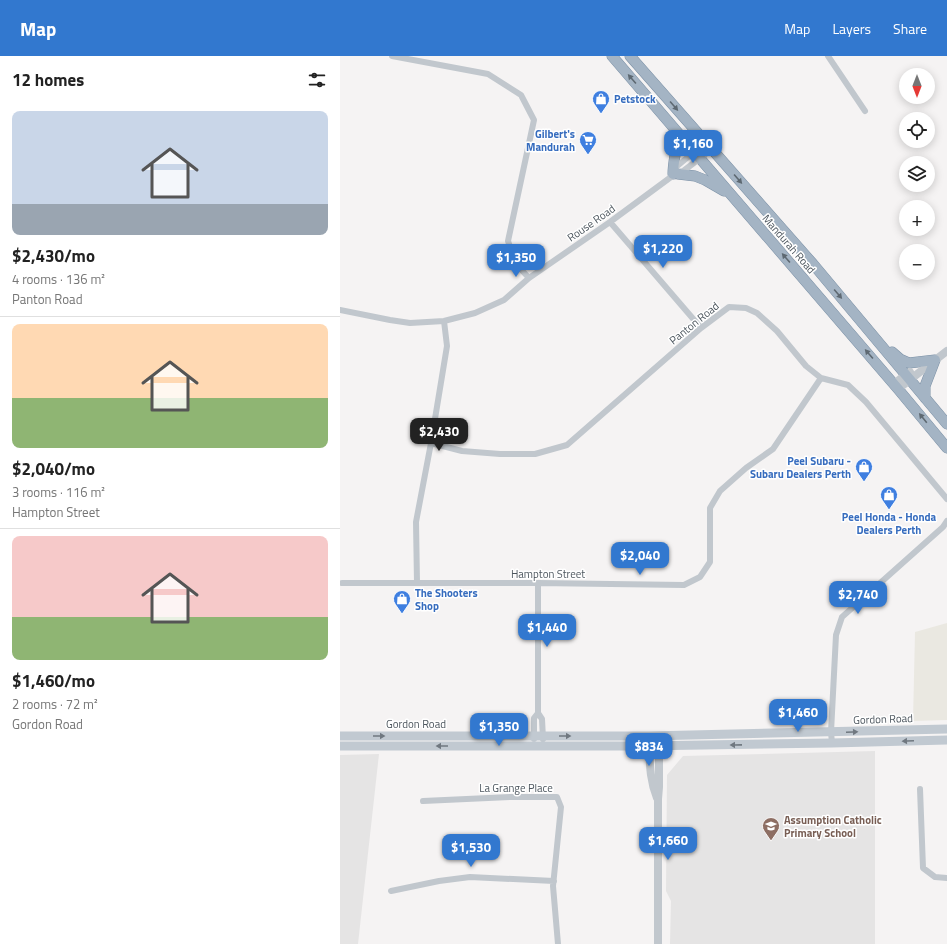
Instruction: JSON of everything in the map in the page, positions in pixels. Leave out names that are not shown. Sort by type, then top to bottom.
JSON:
[{"type":"highway","name":"Mandurah Road","points":[[612,56],[896,386],[947,448]]},
{"type":"highway","name":"Mandurah Road","points":[[630,56],[813,264],[947,424]]},
{"type":"highway","points":[[677,132],[676,151],[673,163],[674,175],[695,176],[731,195]]},
{"type":"highway","points":[[874,338],[900,359],[909,363],[935,360],[925,386],[925,398]]},
{"type":"main road","name":"Gordon Road","points":[[340,736],[659,736],[947,729]]},
{"type":"main road","name":"Gordon Road","points":[[340,746],[659,746],[947,740]]},
{"type":"street","points":[[392,56],[488,74],[521,95],[534,120],[508,241],[516,264],[529,278]]},
{"type":"street","points":[[828,56],[865,111]]},
{"type":"street","name":"Rouse Road","points":[[674,175],[676,168],[709,146]]},
{"type":"street","name":"Rouse Road","points":[[340,310],[390,320],[410,322],[444,321],[476,313],[504,300],[529,278],[610,222],[674,175],[682,172],[697,155],[709,146]]},
{"type":"street","points":[[610,222],[701,328]]},
{"type":"street","name":"Panton Road","points":[[431,443],[462,450],[500,454],[535,454],[567,445],[701,328],[729,307],[746,308],[757,313],[777,331],[806,366],[821,378],[848,385],[866,402],[947,499]]},
{"type":"street","points":[[417,583],[416,522],[447,346],[444,321]]},
{"type":"street","points":[[896,386],[947,351]]},
{"type":"street","name":"Hampton Street","points":[[342,583],[684,585],[700,577],[710,562],[710,508],[720,491],[746,468],[773,449],[821,378]]},
{"type":"street","points":[[832,743],[831,732],[836,635],[842,617],[943,527],[947,521]]},
{"type":"street","points":[[538,583],[538,713],[534,718],[538,736],[538,746]]},
{"type":"street","points":[[649,736],[650,770],[653,787],[658,799]]},
{"type":"street","points":[[658,944],[659,736]]},
{"type":"street","points":[[920,789],[923,868],[935,877],[947,878]]},
{"type":"street","name":"La Grange Place","points":[[423,801],[510,797],[557,797],[561,807],[553,886],[558,944]]},
{"type":"street","points":[[391,891],[439,881],[470,877],[554,881]]},
{"type":"street","points":[[652,944],[658,924]]},
{"type":"shaded area","points":[[947,623],[947,720],[913,721],[915,632]]},
{"type":"shaded area","name":"Assumption Catholic Primary School","points":[[875,751],[875,944],[670,944],[671,901],[666,891],[667,775],[683,756]]},
{"type":"shaded area","points":[[379,754],[358,944],[340,944],[340,755]]},
{"type":"place","name":"Petstock","points":[[601,114]]},
{"type":"place","name":"Gilbert's Mandurah","points":[[588,155]]},
{"type":"place","name":"Peel Subaru - Subaru Dealers Perth","points":[[864,482]]},
{"type":"place","name":"Peel Honda - Honda Dealers Perth","points":[[889,510]]},
{"type":"place","name":"The Shooters Shop","points":[[402,614]]},
{"type":"place","name":"Assumption Catholic Primary School","points":[[771,841]]}]
